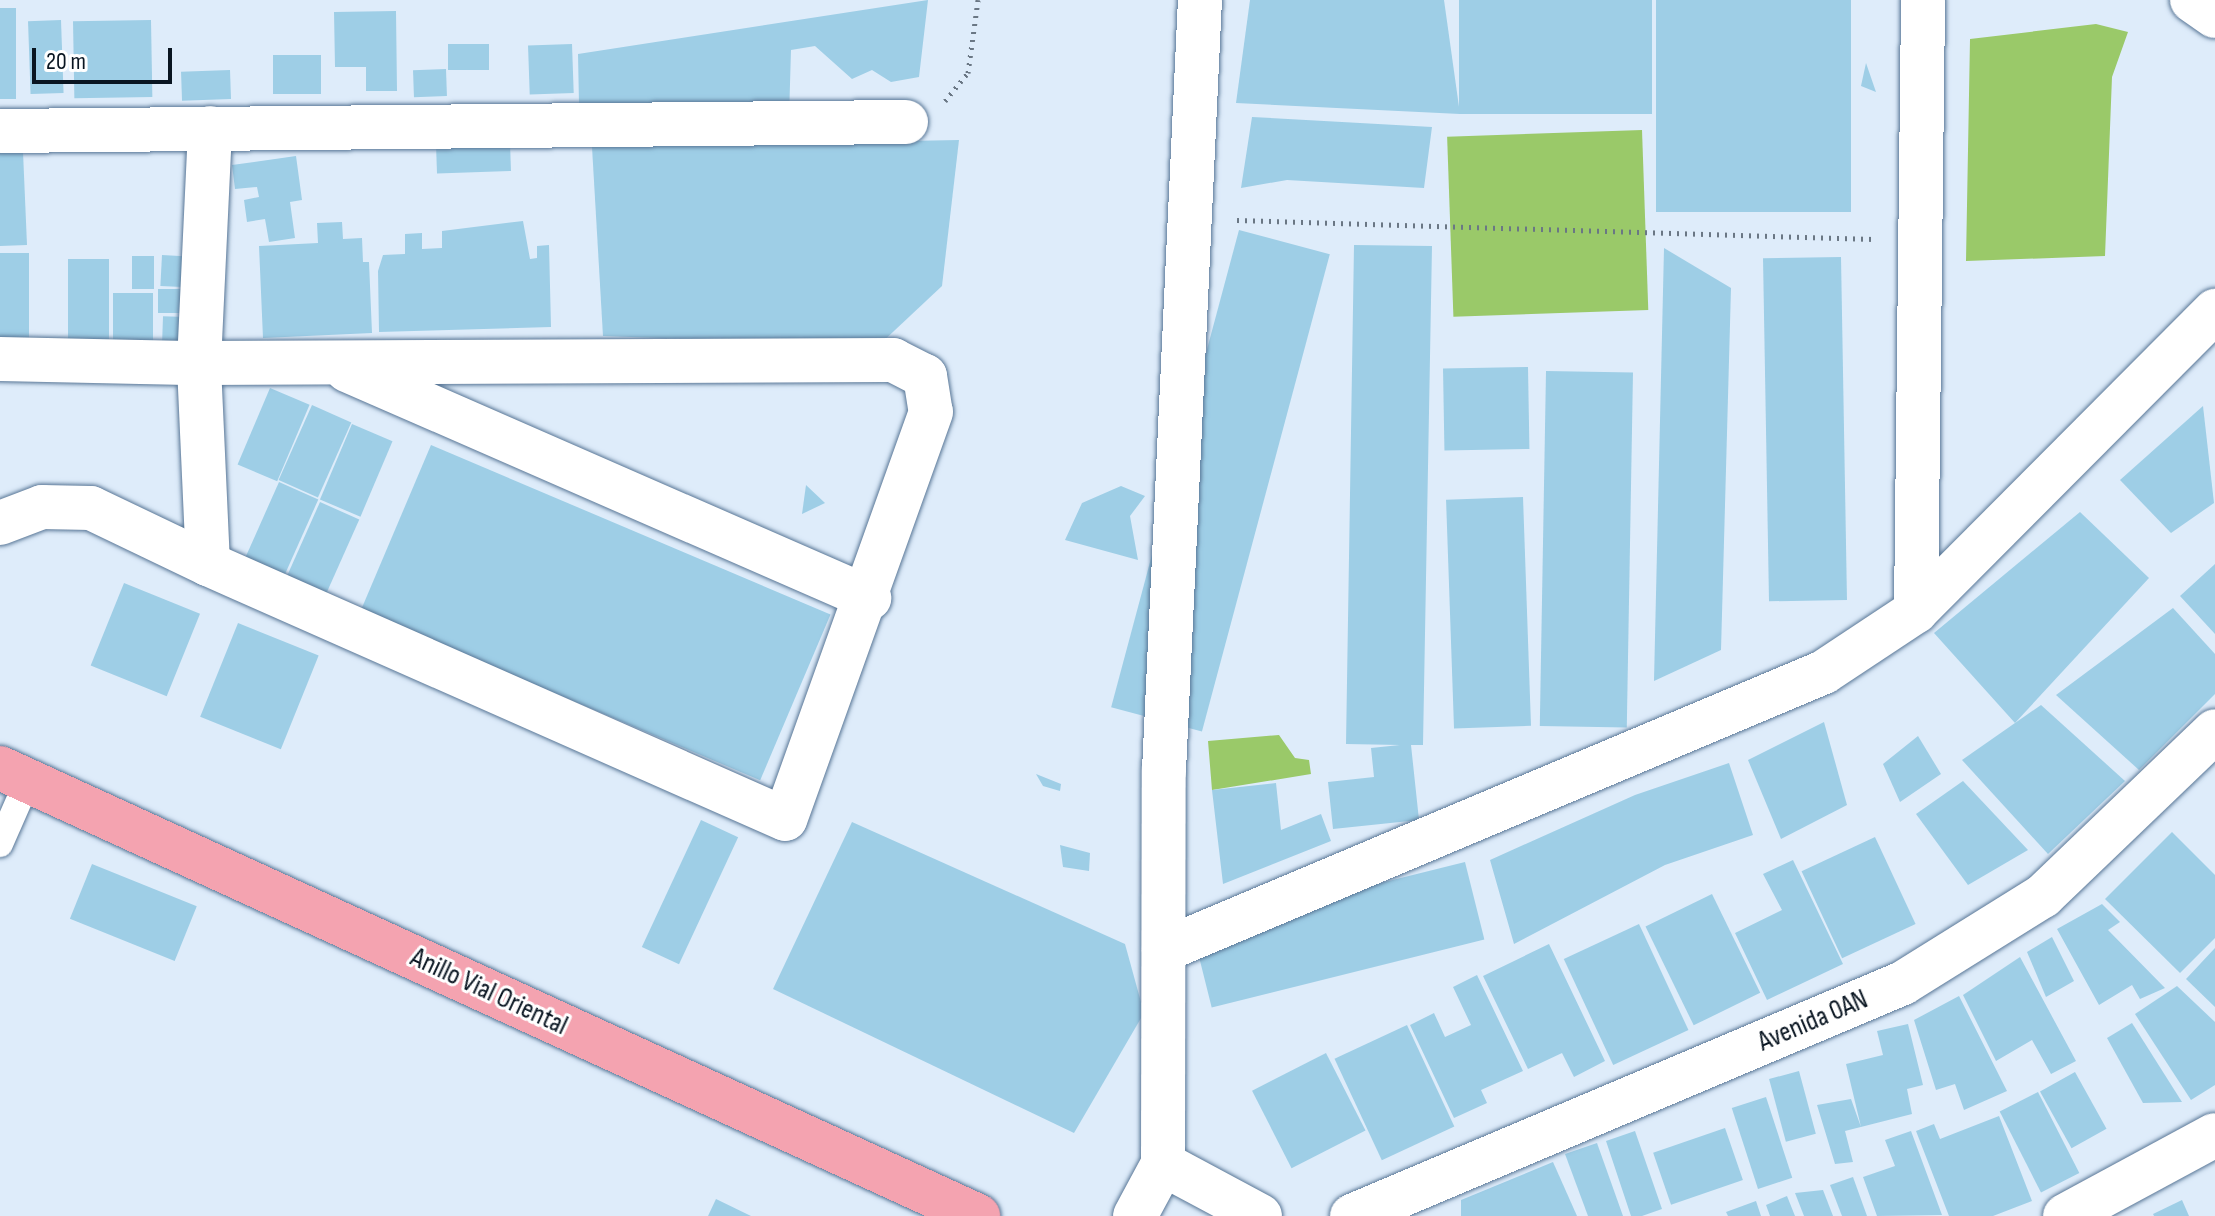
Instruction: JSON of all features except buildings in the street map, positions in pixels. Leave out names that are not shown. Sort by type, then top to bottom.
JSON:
[{"type":"highway","name":"Anillo Vial Oriental","points":[[14,774],[978,1216]]},
{"type":"street","points":[[1135,1216],[1163,1164],[1164,771],[1200,0]]},
{"type":"street","points":[[1916,611],[1923,0]]},
{"type":"street","points":[[2192,0],[2215,16]]},
{"type":"street","points":[[0,131],[906,122]]},
{"type":"street","points":[[208,564],[199,363],[210,128]]},
{"type":"street","points":[[1164,950],[1824,672],[1916,611],[2215,311]]},
{"type":"street","points":[[0,359],[199,363],[893,360],[925,376],[931,412],[869,598],[785,819],[208,564],[91,508],[42,507],[0,523]]},
{"type":"street","points":[[331,362],[869,598]]},
{"type":"street","name":"Avenida 0AN","points":[[1352,1216],[1903,983],[2043,896],[2215,731]]},
{"type":"street","points":[[2065,1216],[2215,1135]]},
{"type":"street","points":[[1163,1164],[1260,1216]]},
{"type":"lane","points":[[0,844],[14,774]]},
{"type":"path","points":[[906,122],[946,100],[968,73],[978,0]]},
{"type":"path","points":[[1190,219],[1919,240]]},
{"type":"green space","points":[[2096,24],[2128,32],[2112,77],[2105,256],[1966,261],[1970,39]]},
{"type":"green space","points":[[1642,130],[1648,310],[1453,317],[1447,137]]},
{"type":"green space","points":[[1279,735],[1295,758],[1309,760],[1311,774],[1212,790],[1208,741]]}]
